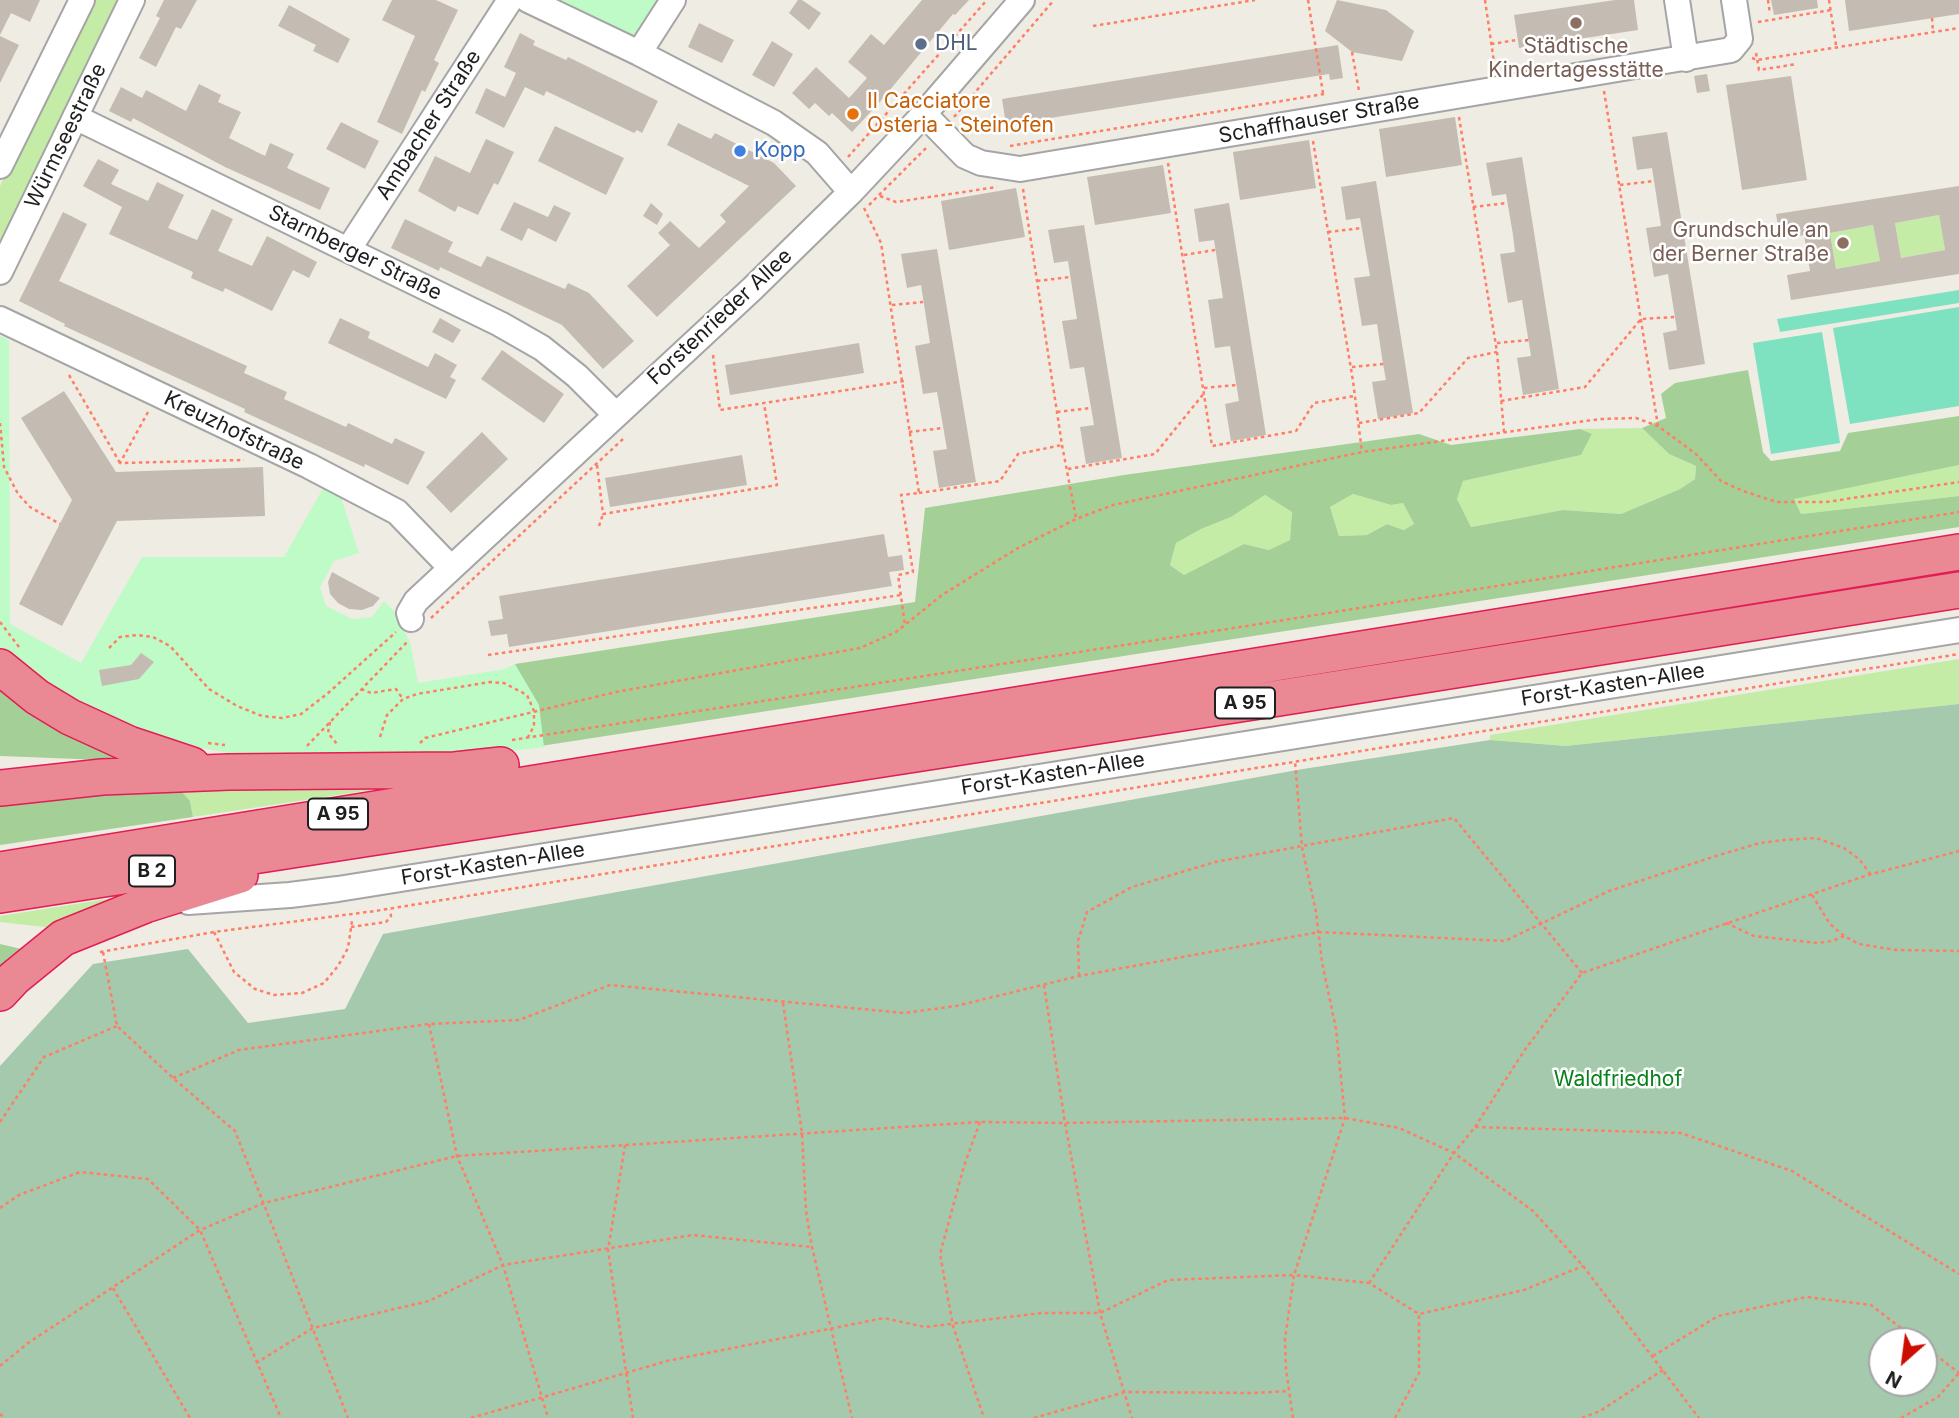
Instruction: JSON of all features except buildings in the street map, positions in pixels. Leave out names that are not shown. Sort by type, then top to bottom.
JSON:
[{"type":"highway","name":"A 95","points":[[0,870],[676,758],[1959,552]]},
{"type":"highway","name":"A 95","points":[[304,847],[1279,698],[1959,590]]},
{"type":"highway","points":[[11,659],[37,697],[70,717],[129,744],[187,764],[231,759],[455,770],[620,754],[676,758]]},
{"type":"highway","points":[[0,788],[231,759]]},
{"type":"highway","points":[[0,993],[63,938],[145,905],[253,870],[304,847]]},
{"type":"highway","name":"B 2","points":[[0,895],[304,847]]},
{"type":"street","points":[[0,166],[82,0]]},
{"type":"street","name":"Würmseestraße","points":[[0,272],[132,0]]},
{"type":"street","name":"Ambacher Straße","points":[[348,250],[510,0]]},
{"type":"street","points":[[528,0],[774,123],[817,153],[844,184]]},
{"type":"street","points":[[639,54],[673,0]]},
{"type":"street","name":"Forstenrieder Allee","points":[[411,629],[411,606],[752,289],[844,184],[924,114],[1022,0]]},
{"type":"street","points":[[1677,0],[1686,59]]},
{"type":"street","name":"Schaffhauser Straße","points":[[924,114],[965,156],[1021,176],[1309,120],[1602,74],[1731,50],[1740,39],[1734,0]]},
{"type":"street","name":"Starnberger Straße","points":[[75,117],[477,313],[542,348],[577,376],[616,415]]},
{"type":"street","name":"Kreuzhofstraße","points":[[0,318],[397,512],[451,568]]},
{"type":"street","name":"Forst-Kasten-Allee","points":[[145,905],[338,889],[1959,630]]},
{"type":"path","points":[[919,493],[881,243],[865,209],[844,184],[849,156],[987,0]]},
{"type":"path","points":[[1093,26],[1255,0]]},
{"type":"path","points":[[1008,146],[1324,94],[1308,0]]},
{"type":"path","points":[[1485,0],[1499,89]]},
{"type":"path","points":[[1768,0],[1770,13]]},
{"type":"path","points":[[1829,0],[1836,47]]},
{"type":"path","points":[[1756,22],[1831,10]]},
{"type":"path","points":[[1931,18],[1933,32]]},
{"type":"path","points":[[1772,58],[1959,28]]},
{"type":"path","points":[[1492,44],[1517,40]]},
{"type":"path","points":[[1352,52],[1362,111]]},
{"type":"path","points":[[1757,60],[1759,70],[1797,64]]},
{"type":"path","points":[[1602,74],[1658,426]]},
{"type":"path","points":[[1455,96],[1496,343],[1504,433]]},
{"type":"path","points":[[1309,120],[1362,452]]},
{"type":"path","points":[[1166,146],[1212,446],[1296,431],[1314,403],[1354,396]]},
{"type":"path","points":[[880,196],[896,202],[905,201],[1021,176],[1062,445],[1076,519]]},
{"type":"path","points":[[1620,185],[1654,181]]},
{"type":"path","points":[[1474,206],[1507,203]]},
{"type":"path","points":[[1328,232],[1362,228]]},
{"type":"path","points":[[1183,255],[1215,250]]},
{"type":"path","points":[[1037,281],[1070,277]]},
{"type":"path","points":[[891,305],[923,302]]},
{"type":"path","points":[[1501,401],[1585,387],[1641,319],[1675,317]]},
{"type":"path","points":[[1496,343],[1529,340]]},
{"type":"path","points":[[1358,424],[1419,413],[1468,358],[1497,352]]},
{"type":"path","points":[[713,354],[720,410],[904,381]]},
{"type":"path","points":[[1350,367],[1383,364]]},
{"type":"path","points":[[64,366],[120,463]]},
{"type":"path","points":[[1068,469],[1154,454],[1205,390],[1236,385]]},
{"type":"path","points":[[120,463],[158,394]]},
{"type":"path","points":[[603,514],[777,485],[764,402]]},
{"type":"path","points":[[1057,412],[1091,408]]},
{"type":"path","points":[[415,748],[425,738],[616,692],[860,648],[896,632],[942,595],[1018,548],[1076,519],[1113,505],[1362,452],[1636,418],[1658,426],[1696,454],[1721,481],[1777,502],[1826,502],[1959,482]]},
{"type":"path","points":[[0,423],[4,467],[18,494],[30,507],[60,524]]},
{"type":"path","points":[[909,432],[943,428]]},
{"type":"path","points":[[905,625],[898,575],[913,572],[901,495],[1000,481],[1018,454],[1062,445]]},
{"type":"path","points":[[120,463],[278,458],[281,453]]},
{"type":"path","points":[[597,465],[603,514],[599,526]]},
{"type":"path","points":[[380,737],[387,715],[403,699],[453,687],[504,683],[527,695],[534,711],[534,726],[527,739],[1959,512]]},
{"type":"path","points":[[488,655],[901,595]]},
{"type":"path","points":[[0,622],[11,659]]},
{"type":"path","points":[[109,648],[120,637],[153,637],[170,646],[209,689],[237,706],[262,716],[282,718],[301,714],[411,629]]},
{"type":"path","points":[[305,748],[361,689],[411,629]]},
{"type":"path","points":[[94,953],[214,932],[409,905],[1959,654]]},
{"type":"path","points":[[361,689],[371,693],[396,689],[403,699]]},
{"type":"path","points":[[330,721],[328,733],[342,748]]},
{"type":"path","points":[[207,743],[231,759]]},
{"type":"path","points":[[1293,1418],[1285,1339],[1294,1275],[1345,1118],[1336,1029],[1302,848],[1295,761]]},
{"type":"path","points":[[1079,976],[1078,941],[1087,912],[1132,887],[1215,862],[1454,818],[1583,973]]},
{"type":"path","points":[[173,1078],[239,1050],[429,1024],[519,1020],[610,985],[904,1013],[956,1006],[1079,976],[1319,932],[1504,941],[1609,891],[1760,843],[1816,838],[1844,848],[1859,859],[1871,875]]},
{"type":"path","points":[[1369,1283],[1524,1051],[1583,973],[1871,875],[1959,851]]},
{"type":"path","points":[[1812,895],[1830,924],[1844,936],[1860,944],[1896,950],[1959,951]]},
{"type":"path","points":[[351,927],[386,922],[391,916],[389,908]]},
{"type":"path","points":[[214,932],[234,972],[255,989],[274,995],[302,993],[324,983],[338,966],[348,948],[352,920]]},
{"type":"path","points":[[1726,923],[1754,936],[1818,943],[1844,936]]},
{"type":"path","points":[[103,952],[117,1026],[235,1131],[348,1418]]},
{"type":"path","points":[[1044,985],[1065,1123],[1100,1312],[1132,1418]]},
{"type":"path","points":[[783,1003],[802,1133],[806,1211],[852,1418]]},
{"type":"path","points":[[429,1024],[457,1156],[503,1265],[548,1418]]},
{"type":"path","points":[[0,1122],[44,1057],[117,1026]]},
{"type":"path","points":[[0,1366],[28,1343],[200,1230],[264,1203],[457,1156],[980,1122],[1345,1118],[1399,1128],[1454,1153],[1533,1211],[1583,1266],[1699,1418]]},
{"type":"path","points":[[980,1122],[964,1167],[940,1254],[953,1326],[984,1418]]},
{"type":"path","points":[[1475,1127],[1681,1133],[1792,1171],[1959,1274]]},
{"type":"path","points":[[625,1145],[608,1250],[633,1418]]},
{"type":"path","points":[[0,1208],[19,1195],[80,1172],[148,1179],[200,1230],[281,1418]]},
{"type":"path","points":[[256,1363],[313,1328],[429,1301],[503,1265],[693,1235],[812,1247]]},
{"type":"path","points":[[471,1418],[667,1362],[884,1318],[925,1327],[953,1326],[1042,1313],[1100,1312],[1168,1280],[1294,1275],[1369,1283],[1419,1314],[1524,1290],[1583,1266]]},
{"type":"path","points":[[113,1287],[190,1418]]},
{"type":"path","points":[[1653,1356],[1718,1316],[1807,1297],[1871,1305],[1900,1327]]},
{"type":"path","points":[[1395,1418],[1419,1373],[1419,1314]]},
{"type":"path","points":[[1901,1418],[1938,1397],[1959,1373],[1938,1357]]},
{"type":"path","points":[[1582,1418],[1600,1411],[1664,1370]]},
{"type":"path","points":[[1034,1418],[1125,1392],[1289,1391]]},
{"type":"path","points":[[0,1414],[5,1418]]},
{"type":"green space","points":[[91,0],[122,0],[0,249],[0,186]]},
{"type":"green space","points":[[551,0],[665,0],[637,45]]},
{"type":"green space","points":[[1939,215],[1945,250],[1901,258],[1895,223]]},
{"type":"green space","points":[[1873,225],[1880,261],[1836,269],[1830,233]]},
{"type":"green space","points":[[1959,290],[1959,303],[1780,332],[1777,319]]},
{"type":"green space","points":[[1959,307],[1959,406],[1850,424],[1833,328]]},
{"type":"green space","points":[[1822,332],[1840,443],[1771,454],[1753,343]]},
{"type":"green space","points":[[0,336],[9,340],[10,624],[81,663],[142,557],[284,557],[326,483],[338,488],[359,553],[334,561],[320,587],[326,606],[352,619],[372,617],[384,601],[398,615],[411,646],[418,683],[505,669],[515,664],[539,705],[544,747],[502,752],[310,758],[234,754],[163,741],[114,724],[7,658],[0,649]]},
{"type":"green space","points":[[1748,370],[1763,452],[1771,461],[1840,451],[1848,433],[1959,416],[1959,465],[1794,499],[1801,514],[1959,496],[1959,527],[502,752],[515,664],[915,602],[925,508],[1124,475],[1419,434],[1451,445],[1580,429],[1592,434],[1581,455],[1463,481],[1457,499],[1471,527],[1563,510],[1621,514],[1680,489],[1695,479],[1696,466],[1669,454],[1642,428],[1666,418],[1661,394],[1675,383]],"holes":[[[1353,494],[1391,505],[1403,503],[1414,524],[1404,530],[1387,524],[1367,535],[1339,536],[1330,507]],[[1265,495],[1292,512],[1290,540],[1269,550],[1244,544],[1184,575],[1170,565],[1176,543],[1231,517]]]},
{"type":"green space","points":[[1642,428],[1669,454],[1696,466],[1695,479],[1680,489],[1621,514],[1563,510],[1471,527],[1457,499],[1463,481],[1581,455],[1592,434],[1580,429]]},
{"type":"green space","points":[[1959,465],[1959,496],[1801,514],[1793,498]]},
{"type":"green space","points":[[1353,494],[1391,505],[1403,503],[1414,524],[1405,530],[1387,524],[1367,535],[1339,536],[1330,507]]},
{"type":"green space","points":[[1265,495],[1292,512],[1290,540],[1270,550],[1244,544],[1184,575],[1170,565],[1176,543],[1231,517]]},
{"type":"green space","points":[[1959,659],[1959,704],[1566,746],[1490,740],[1490,735]]},
{"type":"green space","points":[[0,680],[129,761],[0,756]]},
{"type":"green space","name":"Waldfriedhof","points":[[1959,704],[1959,1418],[0,1418],[0,1066],[93,964],[188,949],[248,1023],[345,1009],[383,934],[1303,769],[1490,740],[1566,746]]},
{"type":"green space","points":[[384,783],[384,788],[193,817],[190,801],[175,784]]},
{"type":"green space","points":[[175,784],[190,801],[193,817],[0,845],[0,785]]},
{"type":"green space","points":[[126,896],[53,928],[0,922],[0,916]]},
{"type":"green space","points":[[0,944],[26,950],[0,974]]},
{"type":"place","name":"Städtische Kindertagesstätte","points":[[1576,23]]},
{"type":"place","name":"DHL","points":[[921,44]]},
{"type":"place","name":"Il Cacciatore Osteria - Steinofen","points":[[853,114]]},
{"type":"place","name":"Kopp","points":[[740,151]]},
{"type":"place","name":"Grundschule an der Berner Straße","points":[[1843,243]]}]
